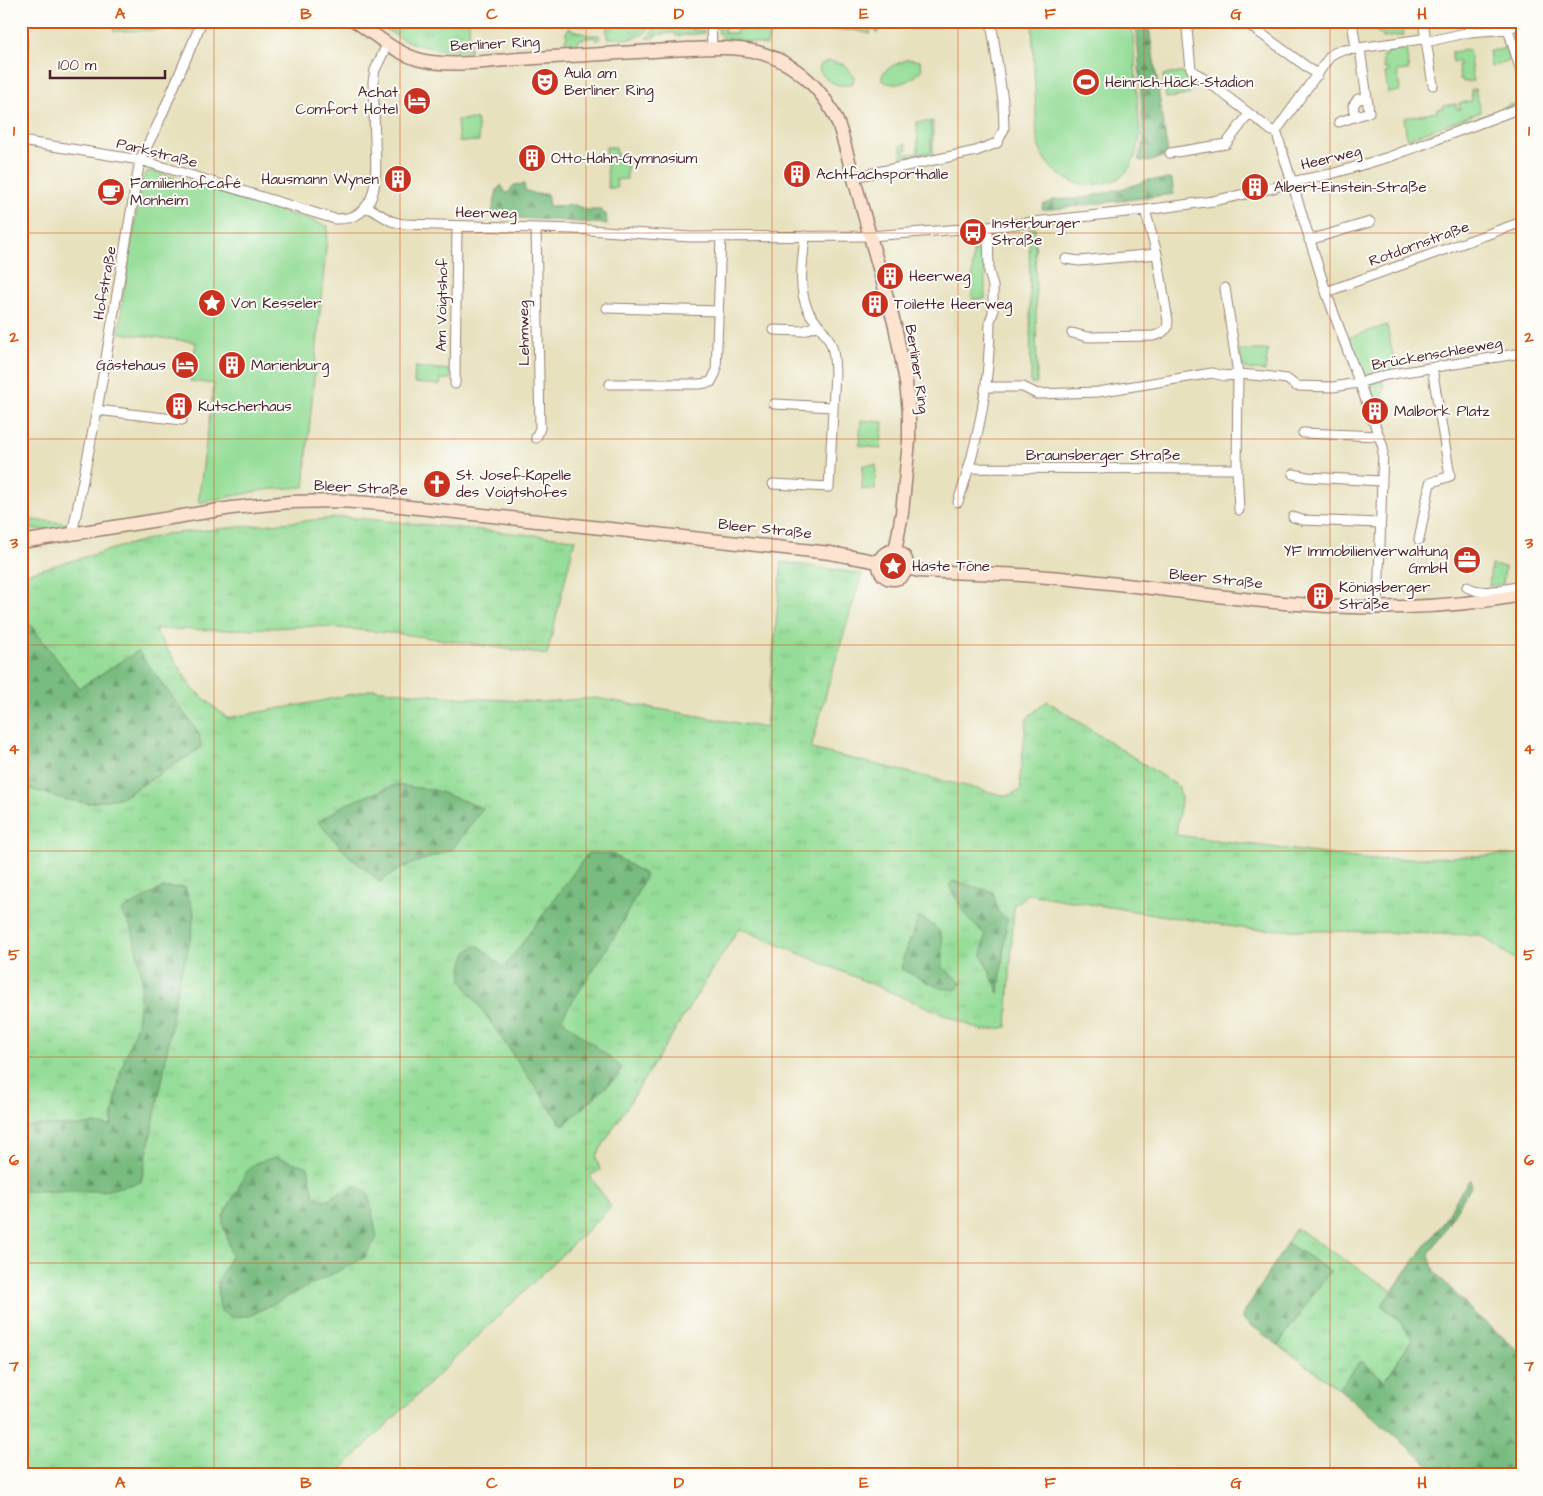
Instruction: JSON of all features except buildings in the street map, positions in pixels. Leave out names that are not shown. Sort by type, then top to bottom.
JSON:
[{"type":"street","points":[[21,87],[23,74],[22,21]]},
{"type":"street","name":"Hofstraße","points":[[72,535],[97,410],[140,160],[152,139],[202,21]]},
{"type":"street","name":"Berliner Ring","points":[[355,21],[388,44],[419,60],[430,62],[449,63],[737,48],[766,54],[789,66],[814,86],[828,102],[836,118],[854,177],[896,334],[906,382],[909,441],[902,513],[895,552]]},
{"type":"street","points":[[711,21],[712,48]]},
{"type":"street","points":[[854,177],[976,151],[997,143],[1004,129],[1003,101],[991,21]]},
{"type":"street","points":[[1192,21],[1187,30],[1191,69],[1272,131],[1276,131]]},
{"type":"street","points":[[1249,21],[1252,27],[1318,75]]},
{"type":"street","points":[[1339,122],[1369,112],[1352,21]]},
{"type":"street","points":[[1423,21],[1433,85]]},
{"type":"street","points":[[1468,21],[1470,32]]},
{"type":"street","points":[[1276,131],[1331,55],[1338,51],[1422,39],[1426,42],[1470,32],[1508,29],[1522,22]]},
{"type":"street","points":[[1508,29],[1522,75]]},
{"type":"street","points":[[366,206],[372,198],[376,172],[373,82],[375,70],[388,44]]},
{"type":"street","points":[[1355,117],[1353,106],[1358,99],[1367,98]]},
{"type":"street","name":"Heerweg","points":[[366,206],[391,221],[402,224],[536,228],[690,237],[870,236],[988,228],[1213,201],[1273,188],[1389,157],[1514,110],[1522,105]]},
{"type":"street","points":[[1170,152],[1226,144],[1249,114]]},
{"type":"street","points":[[1276,131],[1326,292],[1383,448],[1378,607]]},
{"type":"street","name":"Parkstraße","points":[[21,141],[140,160],[335,218],[351,218],[360,213],[366,206]]},
{"type":"street","points":[[1072,333],[1088,336],[1153,336],[1160,334],[1167,328],[1168,321],[1157,254],[1145,210]]},
{"type":"street","points":[[1310,240],[1370,222]]},
{"type":"street","name":"Rotdornstraße","points":[[1326,292],[1522,222]]},
{"type":"street","name":"Am Voigtshof","points":[[455,384],[457,226]]},
{"type":"street","name":"Lehmweg","points":[[536,228],[540,428],[536,438]]},
{"type":"street","points":[[958,502],[969,468],[986,387],[990,321],[993,312],[993,286],[989,272],[988,228]]},
{"type":"street","points":[[773,484],[829,487],[834,355],[830,341],[808,310],[804,299],[802,282],[804,236]]},
{"type":"street","points":[[610,384],[700,384],[711,382],[716,372],[721,237]]},
{"type":"street","points":[[1066,259],[1080,261],[1157,254]]},
{"type":"street","points":[[1226,288],[1238,374],[1237,469],[1239,510]]},
{"type":"street","points":[[607,308],[718,311]]},
{"type":"street","points":[[774,330],[803,331],[818,324]]},
{"type":"street","name":"Brückenschleeweg","points":[[986,387],[1023,387],[1037,394],[1098,392],[1212,373],[1225,376],[1238,374],[1287,380],[1296,386],[1333,387],[1358,383],[1386,375],[1522,352]]},
{"type":"street","points":[[1420,540],[1430,483],[1450,476],[1432,368]]},
{"type":"street","points":[[774,404],[833,407]]},
{"type":"street","points":[[97,410],[182,420]]},
{"type":"street","points":[[1303,433],[1379,436]]},
{"type":"street","name":"Braunsberger Straße","points":[[969,468],[1237,469]]},
{"type":"street","points":[[1293,474],[1307,477],[1382,481]]},
{"type":"street","name":"Bleer Straße","points":[[21,542],[232,508],[290,502],[340,501],[821,552],[879,562]]},
{"type":"street","points":[[1292,516],[1302,520],[1380,523]]},
{"type":"street","points":[[895,552],[901,554],[905,559],[906,568],[899,577],[888,578],[880,570],[879,562],[885,554],[895,552]]},
{"type":"street","name":"Bleer Straße","points":[[906,568],[919,571],[1037,576],[1299,604],[1404,608],[1458,604],[1522,595]]},
{"type":"street","points":[[1467,587],[1474,592],[1496,591],[1522,586]]},
{"type":"green space","points":[[114,21],[197,21],[194,30],[114,31]]},
{"type":"green space","points":[[377,21],[469,21],[470,51],[420,46],[397,37]]},
{"type":"green space","points":[[619,21],[655,21],[640,36],[629,39],[607,38],[606,28],[613,28]]},
{"type":"green space","points":[[718,21],[724,21],[725,33],[737,33],[737,29],[770,29],[767,45],[723,38],[719,34]]},
{"type":"green space","points":[[778,21],[877,21],[878,33],[876,33],[876,27],[870,28],[870,34],[853,30],[800,30],[800,25],[778,25]]},
{"type":"green space","name":"Heinrich-Häck-Stadion","points":[[1032,21],[1132,21],[1140,136],[1133,162],[1127,171],[1117,179],[1104,183],[1080,184],[1064,178],[1045,160],[1037,137]]},
{"type":"green space","points":[[1133,21],[1148,21],[1168,155],[1148,162],[1138,160],[1144,142],[1137,33]]},
{"type":"green space","points":[[1376,21],[1401,21],[1404,35],[1383,38],[1382,34],[1378,34]]},
{"type":"green space","points":[[660,23],[704,31],[705,33],[676,36],[676,33],[654,35],[654,38],[646,38]]},
{"type":"green space","points":[[569,28],[587,35],[599,35],[600,39],[596,41],[595,37],[578,40],[578,45],[566,46],[566,32]]},
{"type":"green space","points":[[1503,39],[1510,60],[1491,67],[1489,51],[1504,49]]},
{"type":"green space","points":[[1406,48],[1409,70],[1397,71],[1400,91],[1388,93],[1385,73],[1388,72],[1388,69],[1384,69],[1382,56],[1386,55],[1385,52]]},
{"type":"green space","points":[[1469,50],[1473,81],[1463,82],[1460,79],[1459,62],[1453,62],[1451,52]]},
{"type":"green space","points":[[908,59],[920,61],[922,68],[919,73],[905,82],[894,84],[883,81],[883,73],[892,66]]},
{"type":"green space","points":[[829,61],[846,65],[854,77],[853,83],[838,85],[829,81],[819,69],[821,64]]},
{"type":"green space","points":[[1187,72],[1197,81],[1189,95],[1166,98],[1163,75]]},
{"type":"green space","points":[[1475,89],[1481,112],[1407,139],[1404,118],[1437,112],[1437,109],[1443,108],[1443,106],[1456,104],[1457,109],[1460,109],[1459,103],[1472,101],[1471,90]]},
{"type":"green space","points":[[1510,104],[1515,105],[1342,169],[1341,165],[1505,108]]},
{"type":"green space","points":[[477,119],[479,141],[459,142],[457,120]]},
{"type":"green space","points":[[930,121],[933,121],[933,155],[901,162],[901,145],[903,144],[906,144],[907,150],[904,150],[905,154],[931,152]]},
{"type":"green space","points":[[917,122],[930,122],[931,152],[918,154]]},
{"type":"green space","points":[[606,147],[616,147],[616,155],[627,154],[627,179],[616,180],[617,188],[608,188]]},
{"type":"green space","points":[[152,171],[328,226],[304,487],[264,490],[198,503],[214,384],[190,381],[196,342],[119,333],[142,179],[147,172]]},
{"type":"green space","points":[[1172,179],[1174,194],[1042,209],[1043,205],[1053,200],[1084,198],[1132,186],[1147,180]]},
{"type":"green space","points":[[524,184],[525,190],[535,194],[547,194],[549,206],[575,205],[587,210],[602,210],[606,214],[607,224],[491,216],[497,190],[501,185],[506,193],[508,193],[514,185]]},
{"type":"green space","points":[[1035,227],[1037,384],[1031,384],[1029,229]]},
{"type":"green space","points":[[973,251],[985,251],[985,299],[972,299]]},
{"type":"green space","points":[[1387,325],[1396,371],[1362,376],[1348,338]]},
{"type":"green space","points":[[1239,350],[1268,350],[1265,371],[1247,369],[1243,366]]},
{"type":"green space","points":[[415,367],[451,370],[451,377],[449,379],[441,379],[440,385],[414,383]]},
{"type":"green space","points":[[1382,381],[1384,385],[1382,428],[1369,393],[1373,383]]},
{"type":"green space","points":[[861,420],[883,422],[881,449],[859,445]]},
{"type":"green space","points":[[863,465],[876,465],[875,490],[862,489]]},
{"type":"green space","points":[[345,517],[575,539],[547,655],[410,635],[318,626],[223,630],[154,629],[193,689],[227,718],[321,701],[374,689],[452,697],[540,702],[596,698],[766,728],[782,562],[862,574],[811,749],[1007,796],[1021,790],[1020,776],[1027,718],[1047,701],[1179,787],[1181,800],[1176,835],[1371,860],[1522,854],[1522,964],[1480,935],[1248,929],[1027,894],[1014,905],[1007,1027],[983,1031],[739,928],[596,1156],[600,1170],[590,1176],[611,1207],[335,1475],[21,1475],[21,786],[67,800],[88,803],[123,797],[201,748],[79,688],[21,613],[21,575],[166,534]]},
{"type":"green space","points":[[21,519],[67,524],[66,529],[63,531],[34,529],[21,531]]},
{"type":"green space","points":[[1491,565],[1505,567],[1503,584],[1489,586]]},
{"type":"green space","points":[[21,613],[79,688],[138,651],[199,733],[201,748],[123,797],[88,803],[67,800],[21,786]]},
{"type":"green space","points":[[395,785],[434,790],[483,808],[453,849],[401,868],[380,882],[349,856],[318,822],[346,804]]},
{"type":"green space","points":[[588,853],[612,854],[646,875],[617,933],[561,1019],[621,1067],[619,1075],[565,1124],[561,1124],[462,981],[462,970],[467,954],[474,947],[479,946],[504,968]]},
{"type":"green space","points":[[953,881],[993,892],[998,912],[1007,919],[999,993],[982,955],[985,934],[969,920],[949,886]]},
{"type":"green space","points":[[185,887],[194,913],[191,938],[177,988],[163,1076],[141,1182],[104,1191],[21,1191],[21,1128],[38,1125],[77,1126],[94,1124],[111,1126],[121,1070],[137,1024],[142,976],[132,929],[121,911],[162,888]]},
{"type":"green space","points":[[919,917],[939,931],[942,943],[943,968],[962,983],[956,990],[940,988],[901,969]]},
{"type":"green space","points":[[276,1157],[308,1167],[314,1196],[325,1200],[356,1185],[369,1194],[377,1238],[364,1258],[249,1316],[231,1317],[221,1311],[218,1295],[218,1281],[231,1256],[223,1226],[223,1216],[245,1173],[255,1163]]},
{"type":"green space","points":[[1471,1179],[1471,1186],[1429,1255],[1434,1271],[1476,1315],[1522,1353],[1522,1475],[1441,1475],[1338,1388],[1361,1361],[1385,1381],[1412,1339],[1399,1320],[1382,1305],[1440,1227],[1462,1190]]},
{"type":"green space","points":[[1296,1228],[1393,1291],[1382,1306],[1399,1320],[1412,1339],[1385,1381],[1361,1361],[1338,1388],[1278,1345],[1330,1271],[1287,1243]]},
{"type":"green space","points":[[1287,1243],[1330,1271],[1278,1345],[1241,1318]]},
{"type":"place","name":"Aula am Berliner Ring","points":[[545,82]]},
{"type":"place","name":"Heinrich-Häck-Stadion","points":[[1086,82]]},
{"type":"place","name":"Achat Comfort Hotel","points":[[417,101]]},
{"type":"place","name":"Otto-Hahn-Gymnasium","points":[[532,158]]},
{"type":"place","name":"Achtfachsporthalle","points":[[797,174]]},
{"type":"place","name":"Hausmann Wynen","points":[[398,179]]},
{"type":"place","name":"Albert-Einstein-Straße","points":[[1255,187]]},
{"type":"place","name":"Familienhofcafé Monheim","points":[[111,192]]},
{"type":"place","name":"Insterburger Straße","points":[[973,232]]},
{"type":"place","name":"Heerweg","points":[[890,276]]},
{"type":"place","name":"Von Kesseler","points":[[212,303]]},
{"type":"place","name":"Toilette Heerweg","points":[[875,304]]},
{"type":"place","name":"Gästehaus","points":[[185,365]]},
{"type":"place","name":"Marienburg","points":[[232,365]]},
{"type":"place","name":"Kutscherhaus","points":[[179,406]]},
{"type":"place","name":"Malbork Platz","points":[[1375,411]]},
{"type":"place","name":"St. Josef-Kapelle des Voigtshofes","points":[[437,484]]},
{"type":"place","name":"YF Immobilienverwaltung GmbH","points":[[1467,560]]},
{"type":"place","name":"Haste Töne","points":[[893,566]]},
{"type":"place","name":"Königsberger Straße","points":[[1320,596]]}]
